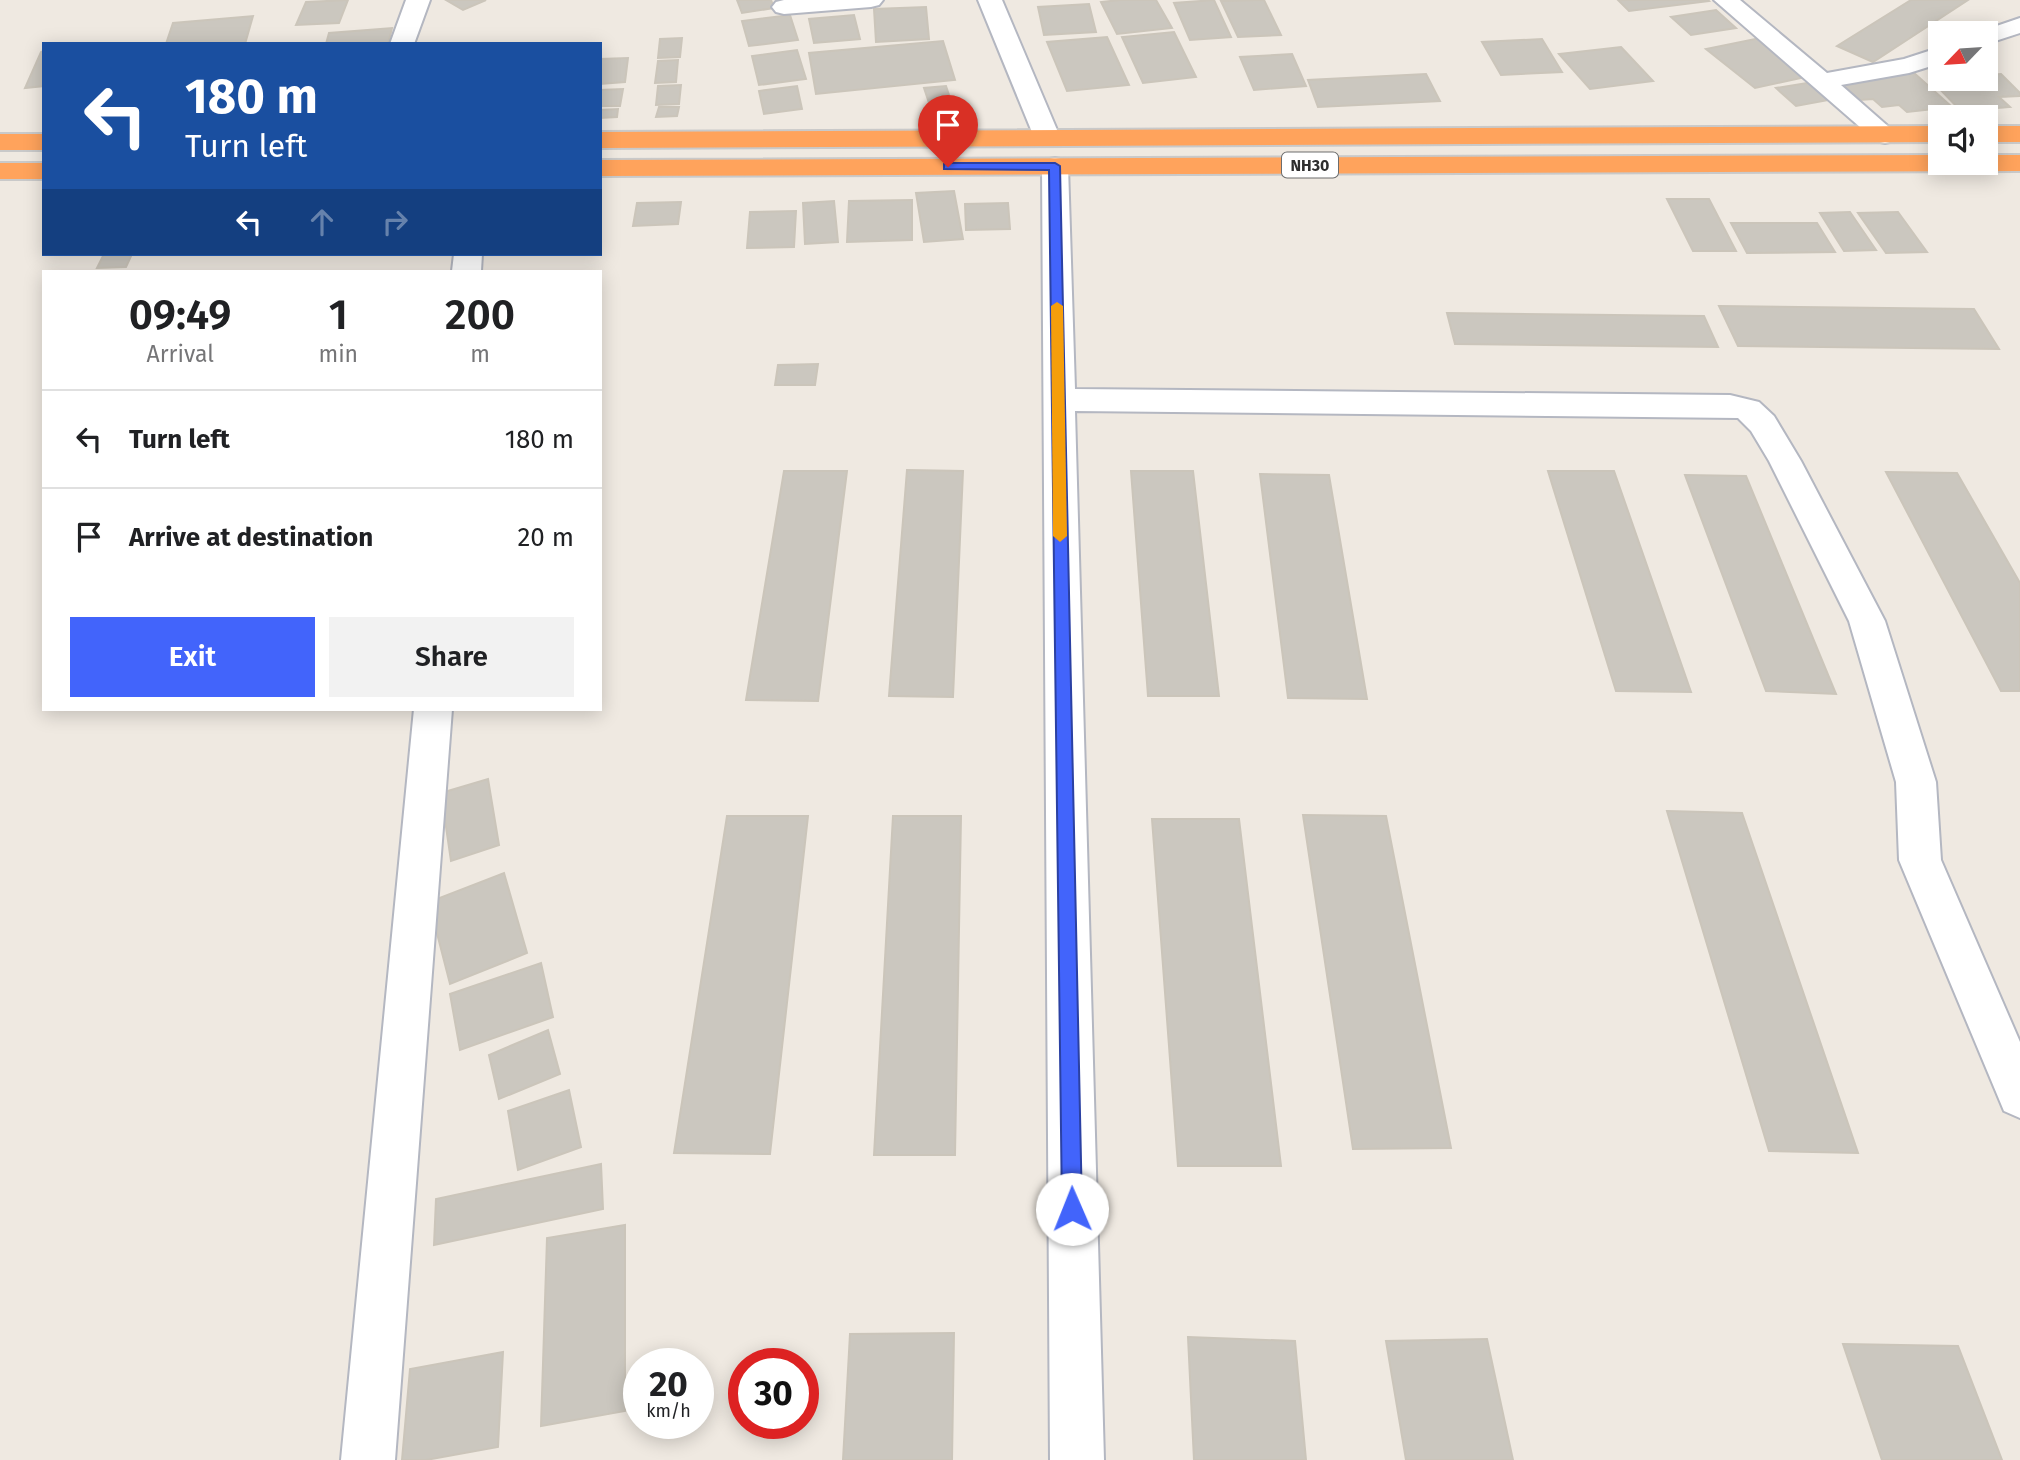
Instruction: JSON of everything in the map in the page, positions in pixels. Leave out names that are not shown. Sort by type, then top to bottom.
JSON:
[{"type":"highway","name":"NH30","points":[[602,168],[1051,152],[1928,134]]},
{"type":"highway","points":[[1998,134],[2020,134]]},
{"type":"highway","name":"NH30","points":[[602,140],[1051,152],[2020,163]]},
{"type":"highway","points":[[0,142],[42,142]]},
{"type":"highway","points":[[0,171],[42,171]]},
{"type":"street","points":[[403,42],[418,0]]},
{"type":"street","points":[[784,7],[871,0]]},
{"type":"street","points":[[990,0],[1051,152],[1077,1460]]},
{"type":"street","points":[[1726,0],[1885,135]]},
{"type":"street","points":[[1998,33],[2020,25]]},
{"type":"street","points":[[1821,81],[1909,66],[1928,59]]},
{"type":"street","points":[[1057,400],[1730,406],[1748,410],[1762,425],[1784,461],[1867,621],[1916,782],[1920,860],[2020,1095]]},
{"type":"street","points":[[369,1460],[433,711]]},
{"type":"building","points":[[348,0],[339,23],[296,25],[306,2]]},
{"type":"building","points":[[446,0],[486,0],[463,10]]},
{"type":"building","points":[[737,0],[771,0],[774,8],[742,13]]},
{"type":"building","points":[[1156,0],[1172,28],[1117,34],[1101,2]]},
{"type":"building","points":[[1214,0],[1231,37],[1190,40],[1174,3]]},
{"type":"building","points":[[1264,0],[1281,35],[1238,37],[1221,1]]},
{"type":"building","points":[[1618,0],[1708,0],[1709,1],[1629,11]]},
{"type":"building","points":[[1911,0],[1968,0],[1936,21],[1928,21],[1928,26],[1873,62],[1837,46]]},
{"type":"building","points":[[1089,4],[1096,32],[1044,35],[1038,7]]},
{"type":"building","points":[[926,7],[929,39],[876,42],[874,9]]},
{"type":"building","points":[[1716,10],[1736,28],[1691,35],[1671,17]]},
{"type":"building","points":[[790,15],[798,40],[749,46],[742,21]]},
{"type":"building","points":[[854,15],[860,39],[814,43],[809,19]]},
{"type":"building","points":[[253,16],[246,42],[167,42],[173,23]]},
{"type":"building","points":[[392,28],[388,42],[327,42],[329,33]]},
{"type":"building","points":[[1174,32],[1196,77],[1143,83],[1122,37]]},
{"type":"building","points":[[1107,37],[1129,85],[1067,91],[1047,42]]},
{"type":"building","points":[[682,38],[680,57],[658,58],[660,39]]},
{"type":"building","points":[[1760,38],[1810,76],[1755,88],[1706,49]]},
{"type":"building","points":[[1542,39],[1562,72],[1501,75],[1482,42]]},
{"type":"building","points":[[943,41],[955,80],[816,94],[809,53]]},
{"type":"building","points":[[1621,47],[1653,81],[1590,89],[1559,54]]},
{"type":"building","points":[[797,50],[806,79],[759,85],[752,56]]},
{"type":"building","points":[[41,52],[42,86],[25,88]]},
{"type":"building","points":[[1292,54],[1306,86],[1254,90],[1240,57]]},
{"type":"building","points":[[628,58],[625,82],[602,84],[602,59]]},
{"type":"building","points":[[678,60],[676,82],[655,83],[658,61]]},
{"type":"building","points":[[1913,72],[1928,85],[1928,91],[1934,91],[1950,105],[1928,105],[1928,110],[1907,112],[1899,105],[1882,107],[1873,99],[1859,100],[1838,81]]},
{"type":"building","points":[[1426,74],[1440,101],[1318,107],[1308,80]]},
{"type":"building","points":[[1998,74],[2001,74],[2020,93],[2020,96],[1999,97],[2010,107],[1955,105],[1942,91],[1998,91]]},
{"type":"building","points":[[1813,82],[1834,99],[1796,106],[1776,88]]},
{"type":"building","points":[[681,85],[679,104],[656,105],[658,86]]},
{"type":"building","points":[[797,86],[802,109],[764,114],[759,91]]},
{"type":"building","points":[[946,86],[953,107],[931,109],[924,88]]},
{"type":"building","points":[[623,89],[620,106],[602,106],[602,90]]},
{"type":"building","points":[[659,107],[679,107],[677,116],[656,117]]},
{"type":"building","points":[[618,109],[617,117],[602,118],[602,110]]},
{"type":"building","points":[[954,191],[963,239],[924,242],[916,193]]},
{"type":"building","points":[[1667,199],[1709,199],[1736,251],[1693,251]]},
{"type":"building","points":[[912,200],[912,240],[847,242],[849,201]]},
{"type":"building","points":[[834,201],[838,242],[805,244],[803,203]]},
{"type":"building","points":[[681,202],[678,224],[633,226],[637,203]]},
{"type":"building","points":[[1008,203],[1010,229],[966,230],[965,204]]},
{"type":"building","points":[[796,211],[794,247],[747,248],[750,212]]},
{"type":"building","points":[[1850,212],[1876,250],[1844,251],[1820,213]]},
{"type":"building","points":[[1898,212],[1927,252],[1886,253],[1858,213]]},
{"type":"building","points":[[1731,223],[1817,223],[1835,252],[1747,253]]},
{"type":"building","points":[[103,256],[131,256],[126,267],[97,268]]},
{"type":"building","points":[[1719,306],[1974,309],[1999,349],[1738,346]]},
{"type":"building","points":[[1447,313],[1704,316],[1718,347],[1455,344]]},
{"type":"building","points":[[818,364],[815,385],[775,385],[778,365]]},
{"type":"building","points":[[907,470],[963,471],[953,697],[889,696]]},
{"type":"building","points":[[784,471],[847,471],[818,701],[746,700]]},
{"type":"building","points":[[1131,471],[1193,471],[1219,696],[1148,696]]},
{"type":"building","points":[[1548,471],[1614,471],[1691,692],[1616,691]]},
{"type":"building","points":[[1886,472],[1957,473],[2020,583],[2020,691],[2001,691]]},
{"type":"building","points":[[1260,474],[1329,475],[1367,699],[1288,698]]},
{"type":"building","points":[[1685,475],[1746,476],[1836,694],[1766,691]]},
{"type":"building","points":[[488,779],[499,845],[451,861],[441,793]]},
{"type":"building","points":[[1667,811],[1742,813],[1858,1153],[1769,1151]]},
{"type":"building","points":[[1303,815],[1386,816],[1451,1148],[1353,1149]]},
{"type":"building","points":[[727,816],[808,816],[770,1154],[674,1153]]},
{"type":"building","points":[[893,816],[961,816],[955,1155],[874,1155]]},
{"type":"building","points":[[1152,819],[1239,819],[1281,1166],[1178,1166]]},
{"type":"building","points":[[504,873],[527,953],[450,984],[429,902]]},
{"type":"building","points":[[541,963],[553,1017],[460,1050],[450,994]]},
{"type":"building","points":[[548,1030],[560,1074],[499,1099],[489,1055]]},
{"type":"building","points":[[569,1090],[581,1147],[518,1170],[508,1111]]},
{"type":"building","points":[[601,1164],[603,1209],[434,1245],[436,1199]]},
{"type":"building","points":[[625,1225],[623,1411],[541,1426],[547,1238]]},
{"type":"building","points":[[954,1333],[952,1460],[843,1460],[850,1334]]},
{"type":"building","points":[[1188,1337],[1295,1341],[1306,1460],[1194,1460]]},
{"type":"building","points":[[1487,1339],[1513,1460],[1406,1460],[1386,1341]]},
{"type":"building","points":[[1843,1344],[1958,1346],[2002,1460],[1882,1460]]},
{"type":"building","points":[[503,1352],[498,1447],[426,1460],[402,1460],[410,1369]]},
{"type":"slow traffic","points":[[1057,306],[1060,536]]},
{"type":"route","points":[[948,167],[1055,166],[1072,1209]]}]
